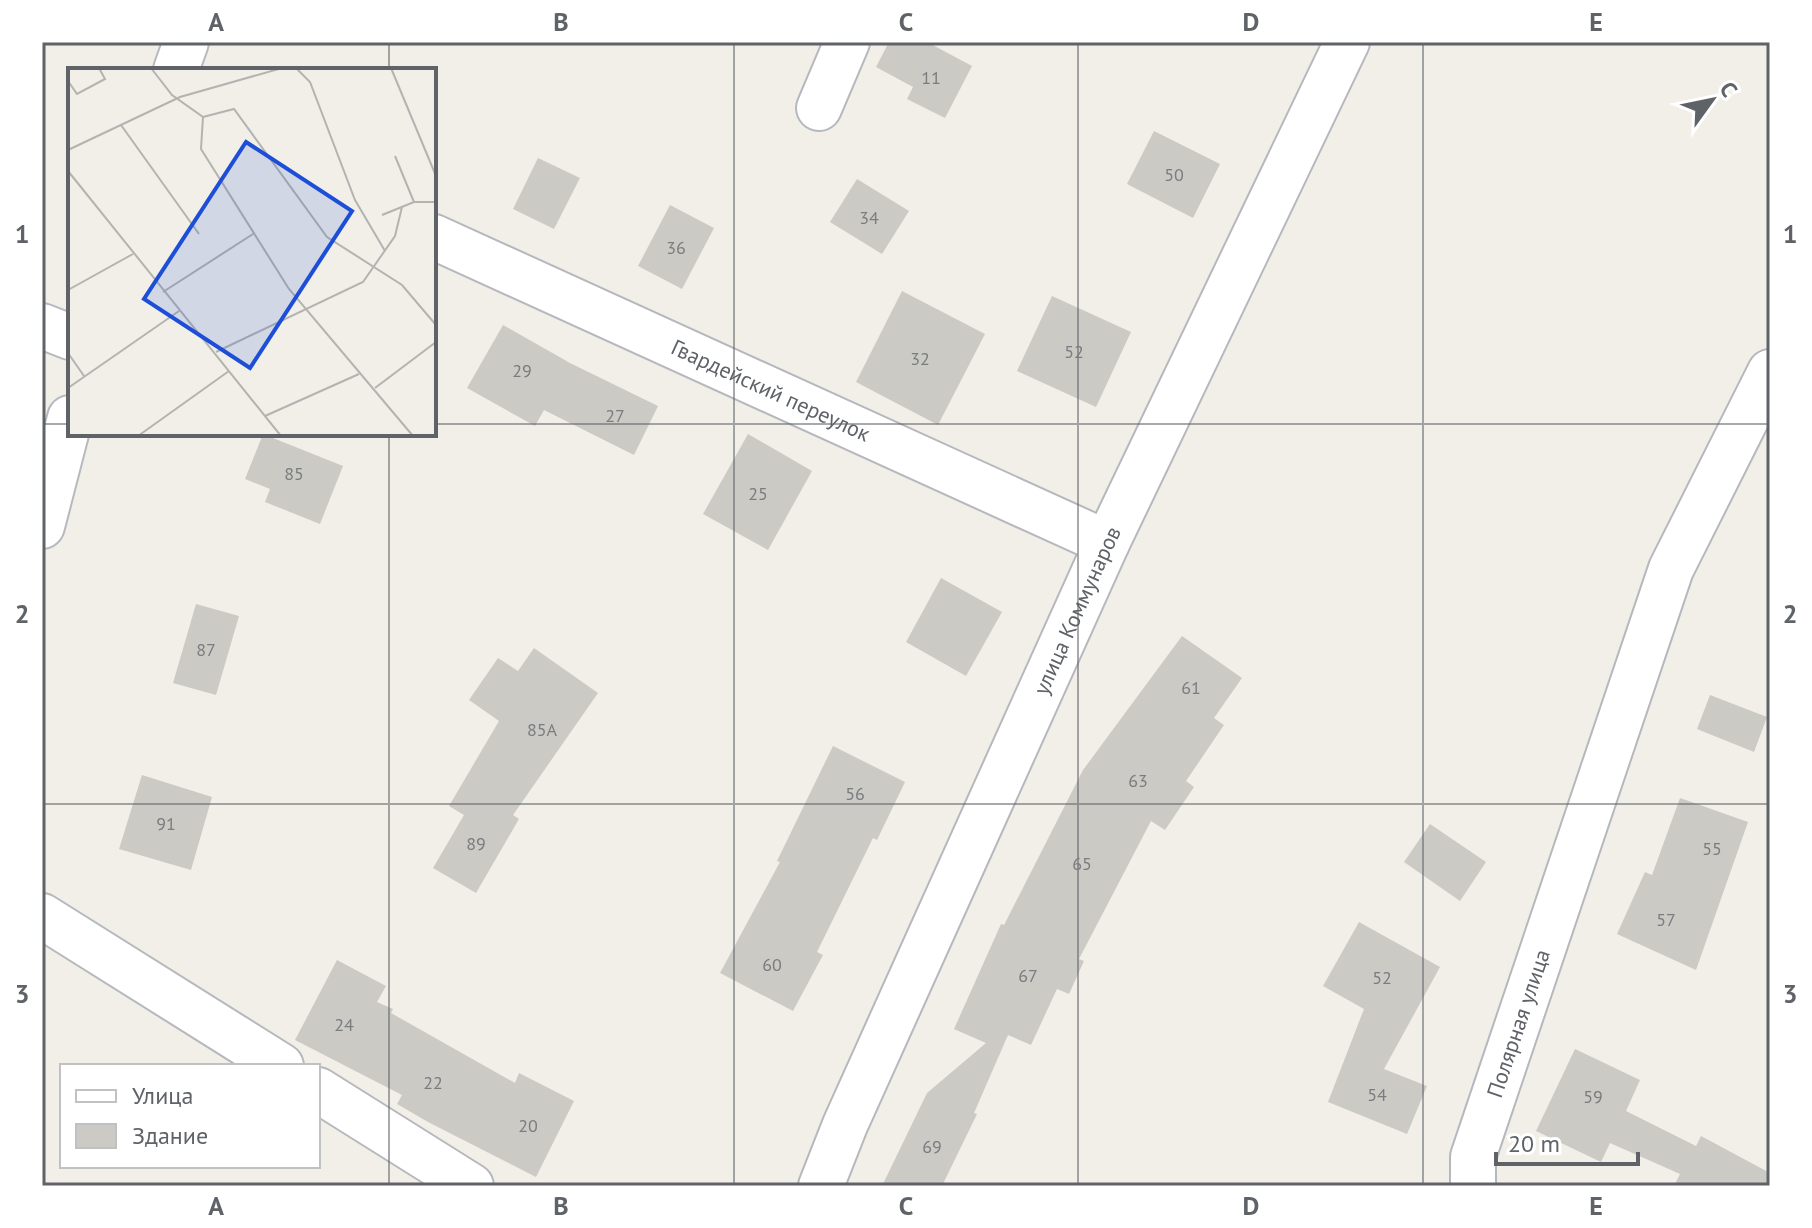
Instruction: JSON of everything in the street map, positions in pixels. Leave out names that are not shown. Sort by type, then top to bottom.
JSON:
[{"type":"street","points":[[177,68],[186,42]]},
{"type":"street","points":[[819,108],[847,42]]},
{"type":"street","name":"улица Коммунаров","points":[[821,1186],[845,1125],[1107,543],[1347,42]]},
{"type":"street","name":"Гвардейский переулок","points":[[436,238],[1107,543]]},
{"type":"street","points":[[42,326],[68,336]]},
{"type":"street","name":"Полярная улица","points":[[1473,1186],[1473,1157],[1671,569],[1770,372]]},
{"type":"street","points":[[42,526],[68,426]]},
{"type":"street","points":[[42,916],[278,1064]]},
{"type":"street","points":[[320,1091],[471,1186]]},
{"type":"building","points":[[889,42],[927,42],[972,66],[945,118],[907,99],[913,87],[876,67]]},
{"type":"building","points":[[1154,131],[1220,164],[1193,218],[1127,184]]},
{"type":"building","points":[[538,158],[580,178],[554,229],[513,209]]},
{"type":"building","points":[[857,179],[909,211],[882,254],[830,222]]},
{"type":"building","points":[[670,205],[714,228],[682,289],[638,266]]},
{"type":"building","points":[[902,291],[985,334],[938,425],[856,382]]},
{"type":"building","points":[[1052,296],[1131,332],[1096,407],[1017,371]]},
{"type":"building","points":[[503,325],[570,363],[658,406],[634,455],[544,410],[535,426],[467,388]]},
{"type":"building","points":[[748,434],[812,471],[768,550],[703,514]]},
{"type":"building","points":[[262,436],[343,466],[320,524],[265,502],[270,489],[245,479]]},
{"type":"building","points":[[941,578],[1002,612],[966,676],[906,642]]},
{"type":"building","points":[[196,604],[239,616],[216,695],[173,683]]},
{"type":"building","points":[[1182,636],[1242,678],[1214,718],[1224,725],[1186,781],[1194,787],[1165,830],[1151,821],[1079,959],[1084,961],[1069,994],[1057,989],[1031,1045],[1008,1035],[974,1113],[977,1114],[942,1186],[882,1186],[927,1093],[986,1043],[954,1029],[1001,924],[1004,925],[1083,770]]},
{"type":"building","points":[[534,648],[598,693],[513,815],[519,819],[476,893],[433,868],[464,815],[449,806],[499,721],[469,700],[498,658],[518,671]]},
{"type":"building","points":[[1710,695],[1767,717],[1754,752],[1697,729]]},
{"type":"building","points":[[833,746],[905,782],[877,840],[873,838],[817,952],[823,955],[793,1011],[720,973],[780,862],[777,861]]},
{"type":"building","points":[[142,775],[212,797],[191,870],[119,849]]},
{"type":"building","points":[[1680,798],[1748,822],[1696,970],[1617,934],[1645,872],[1652,875]]},
{"type":"building","points":[[1430,824],[1486,862],[1460,901],[1404,862]]},
{"type":"building","points":[[1359,922],[1440,967],[1384,1069],[1427,1086],[1407,1134],[1328,1102],[1364,1009],[1323,986]]},
{"type":"building","points":[[337,960],[386,986],[377,1002],[393,1009],[391,1013],[515,1083],[519,1073],[574,1101],[536,1177],[428,1122],[397,1104],[402,1095],[295,1040]]},
{"type":"building","points":[[1575,1049],[1640,1080],[1626,1111],[1696,1146],[1701,1136],[1770,1173],[1770,1186],[1674,1186],[1680,1174],[1610,1143],[1601,1162],[1536,1131]]}]
